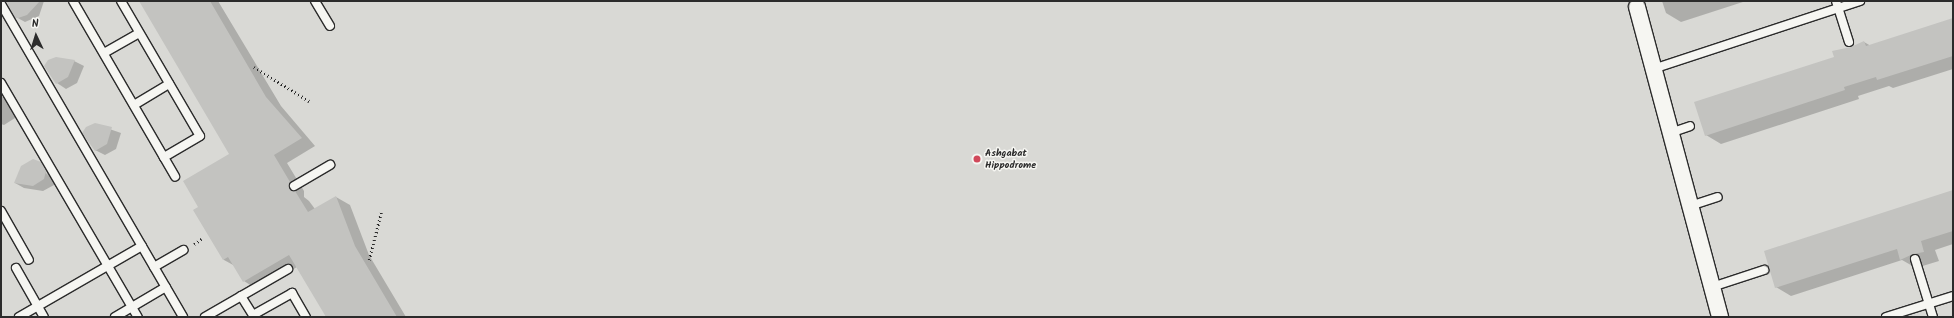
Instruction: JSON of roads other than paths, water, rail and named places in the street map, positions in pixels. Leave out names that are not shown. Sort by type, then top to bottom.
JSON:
[{"type":"street","points":[[1637,7],[1720,317]]},
{"type":"lane","points":[[73,1],[175,176]]},
{"type":"lane","points":[[121,1],[200,136],[164,157]]},
{"type":"lane","points":[[315,1],[330,26]]},
{"type":"lane","points":[[1653,69],[1837,5],[1860,1]]},
{"type":"lane","points":[[1,4],[184,317]]},
{"type":"lane","points":[[1837,5],[1849,42]]},
{"type":"lane","points":[[104,53],[139,33]]},
{"type":"lane","points":[[1,83],[138,317]]},
{"type":"lane","points":[[134,104],[169,84]]},
{"type":"lane","points":[[1670,133],[1690,126]]},
{"type":"lane","points":[[294,186],[330,165]]},
{"type":"lane","points":[[1690,206],[1718,197]]},
{"type":"lane","points":[[1,212],[29,260]]},
{"type":"lane","points":[[19,317],[142,246]]},
{"type":"lane","points":[[154,266],[183,250]]},
{"type":"lane","points":[[1914,259],[1933,317]]},
{"type":"lane","points":[[16,268],[44,317]]},
{"type":"lane","points":[[205,317],[288,269]]},
{"type":"lane","points":[[1712,287],[1764,270]]},
{"type":"lane","points":[[115,317],[166,287]]},
{"type":"lane","points":[[241,296],[253,316],[292,293],[306,317]]},
{"type":"lane","points":[[1886,317],[1953,296]]},
{"type":"place","name":"Ashgabat Hippodrome","points":[[977,159]]}]
